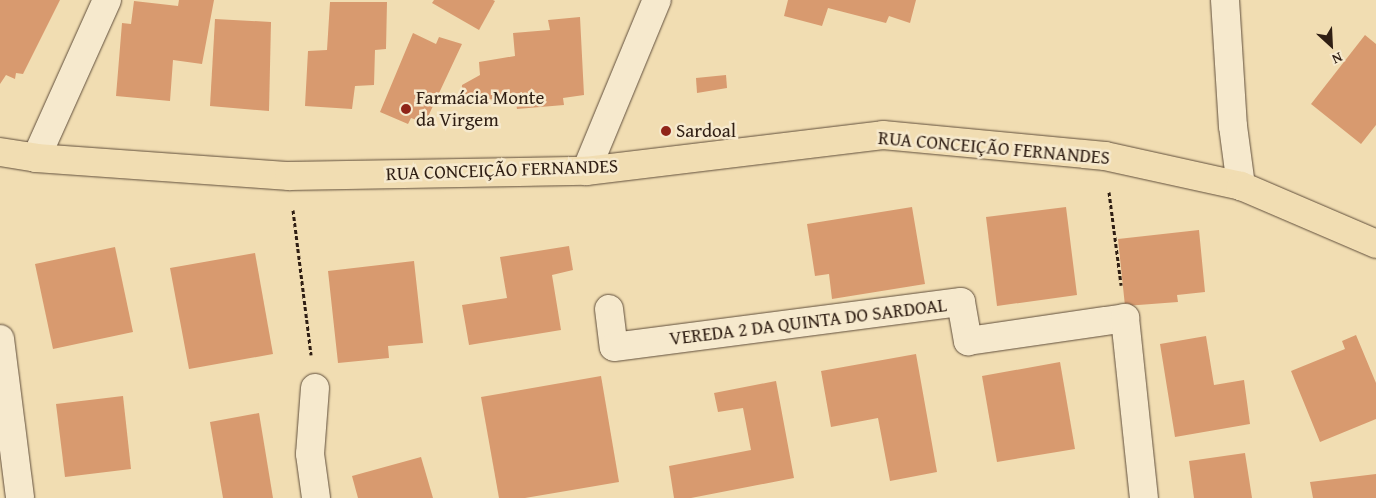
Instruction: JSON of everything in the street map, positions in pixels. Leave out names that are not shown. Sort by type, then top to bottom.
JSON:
[{"type":"main road","name":"RUA CONCEIÇÃO FERNANDES","points":[[0,152],[36,158],[289,176],[586,171],[883,135],[1105,156],[1241,186],[1376,244]]},
{"type":"street","points":[[36,158],[107,0]]},
{"type":"street","points":[[586,171],[657,0]]},
{"type":"street","points":[[1225,0],[1229,35],[1233,126],[1241,186]]},
{"type":"street","points":[[1229,35],[1234,0]]},
{"type":"street","name":"VEREDA 2 DA QUINTA DO SARDOAL","points":[[609,308],[614,347],[962,302],[968,341],[1125,318]]},
{"type":"street","points":[[1125,318],[1144,498]]},
{"type":"street","points":[[0,339],[20,498]]},
{"type":"street","points":[[315,388],[310,454],[316,498]]},
{"type":"path","points":[[1105,156],[1125,318]]},
{"type":"path","points":[[289,176],[315,388]]},
{"type":"building","points":[[0,0],[60,0],[23,74],[16,73],[15,79],[6,75],[0,84]]},
{"type":"building","points":[[179,0],[214,0],[202,64],[173,60],[170,101],[116,96],[122,23],[131,24],[134,1],[178,6]]},
{"type":"building","points":[[434,0],[495,1],[479,30],[432,3]]},
{"type":"building","points":[[788,0],[916,0],[910,23],[889,16],[886,23],[828,8],[822,26],[784,16]]},
{"type":"building","points":[[330,2],[387,2],[386,49],[375,50],[374,85],[355,86],[352,109],[305,106],[308,51],[327,50]]},
{"type":"building","points":[[580,17],[584,95],[563,98],[564,105],[517,109],[515,98],[479,100],[465,104],[461,101],[462,85],[480,75],[479,62],[515,56],[513,33],[550,30],[548,20]]},
{"type":"building","points":[[215,19],[271,22],[269,111],[210,106]]},
{"type":"building","points":[[413,33],[436,44],[439,37],[462,44],[425,123],[411,118],[408,124],[380,112]]},
{"type":"building","points":[[1365,35],[1376,44],[1376,125],[1361,144],[1311,104]]},
{"type":"building","points":[[726,75],[727,88],[697,93],[696,78]]},
{"type":"building","points":[[912,207],[925,284],[832,299],[829,274],[815,276],[807,224]]},
{"type":"building","points":[[1066,207],[1077,295],[997,306],[986,217]]},
{"type":"building","points":[[1199,230],[1205,292],[1177,295],[1178,302],[1125,306],[1118,239]]},
{"type":"building","points":[[569,246],[573,270],[552,275],[561,330],[469,345],[462,305],[507,298],[500,257]]},
{"type":"building","points":[[115,247],[133,332],[53,349],[35,264]]},
{"type":"building","points":[[255,253],[273,354],[189,369],[170,268]]},
{"type":"building","points":[[414,261],[423,343],[388,346],[389,358],[338,363],[328,271]]},
{"type":"building","points":[[1356,335],[1376,383],[1376,419],[1320,442],[1291,371],[1345,349],[1342,341]]},
{"type":"building","points":[[1206,336],[1214,385],[1244,380],[1250,424],[1175,437],[1160,344]]},
{"type":"building","points":[[916,354],[937,472],[890,481],[878,418],[831,427],[821,371]]},
{"type":"building","points":[[1060,362],[1075,449],[997,462],[982,376]]},
{"type":"building","points":[[601,376],[619,482],[525,498],[499,498],[481,397]]},
{"type":"building","points":[[776,381],[794,478],[691,498],[674,498],[669,466],[751,450],[743,408],[718,412],[714,393]]},
{"type":"building","points":[[123,396],[131,469],[65,477],[56,404]]},
{"type":"building","points":[[259,413],[273,498],[223,498],[210,422]]},
{"type":"building","points":[[1245,453],[1252,498],[1194,498],[1189,461]]},
{"type":"building","points":[[421,457],[433,498],[358,498],[352,476]]},
{"type":"building","points":[[1376,474],[1376,498],[1313,498],[1310,482]]},
{"type":"place","name":"Farmácia Monte da Virgem","points":[[406,109]]},
{"type":"place","name":"Sardoal","points":[[666,131]]}]
